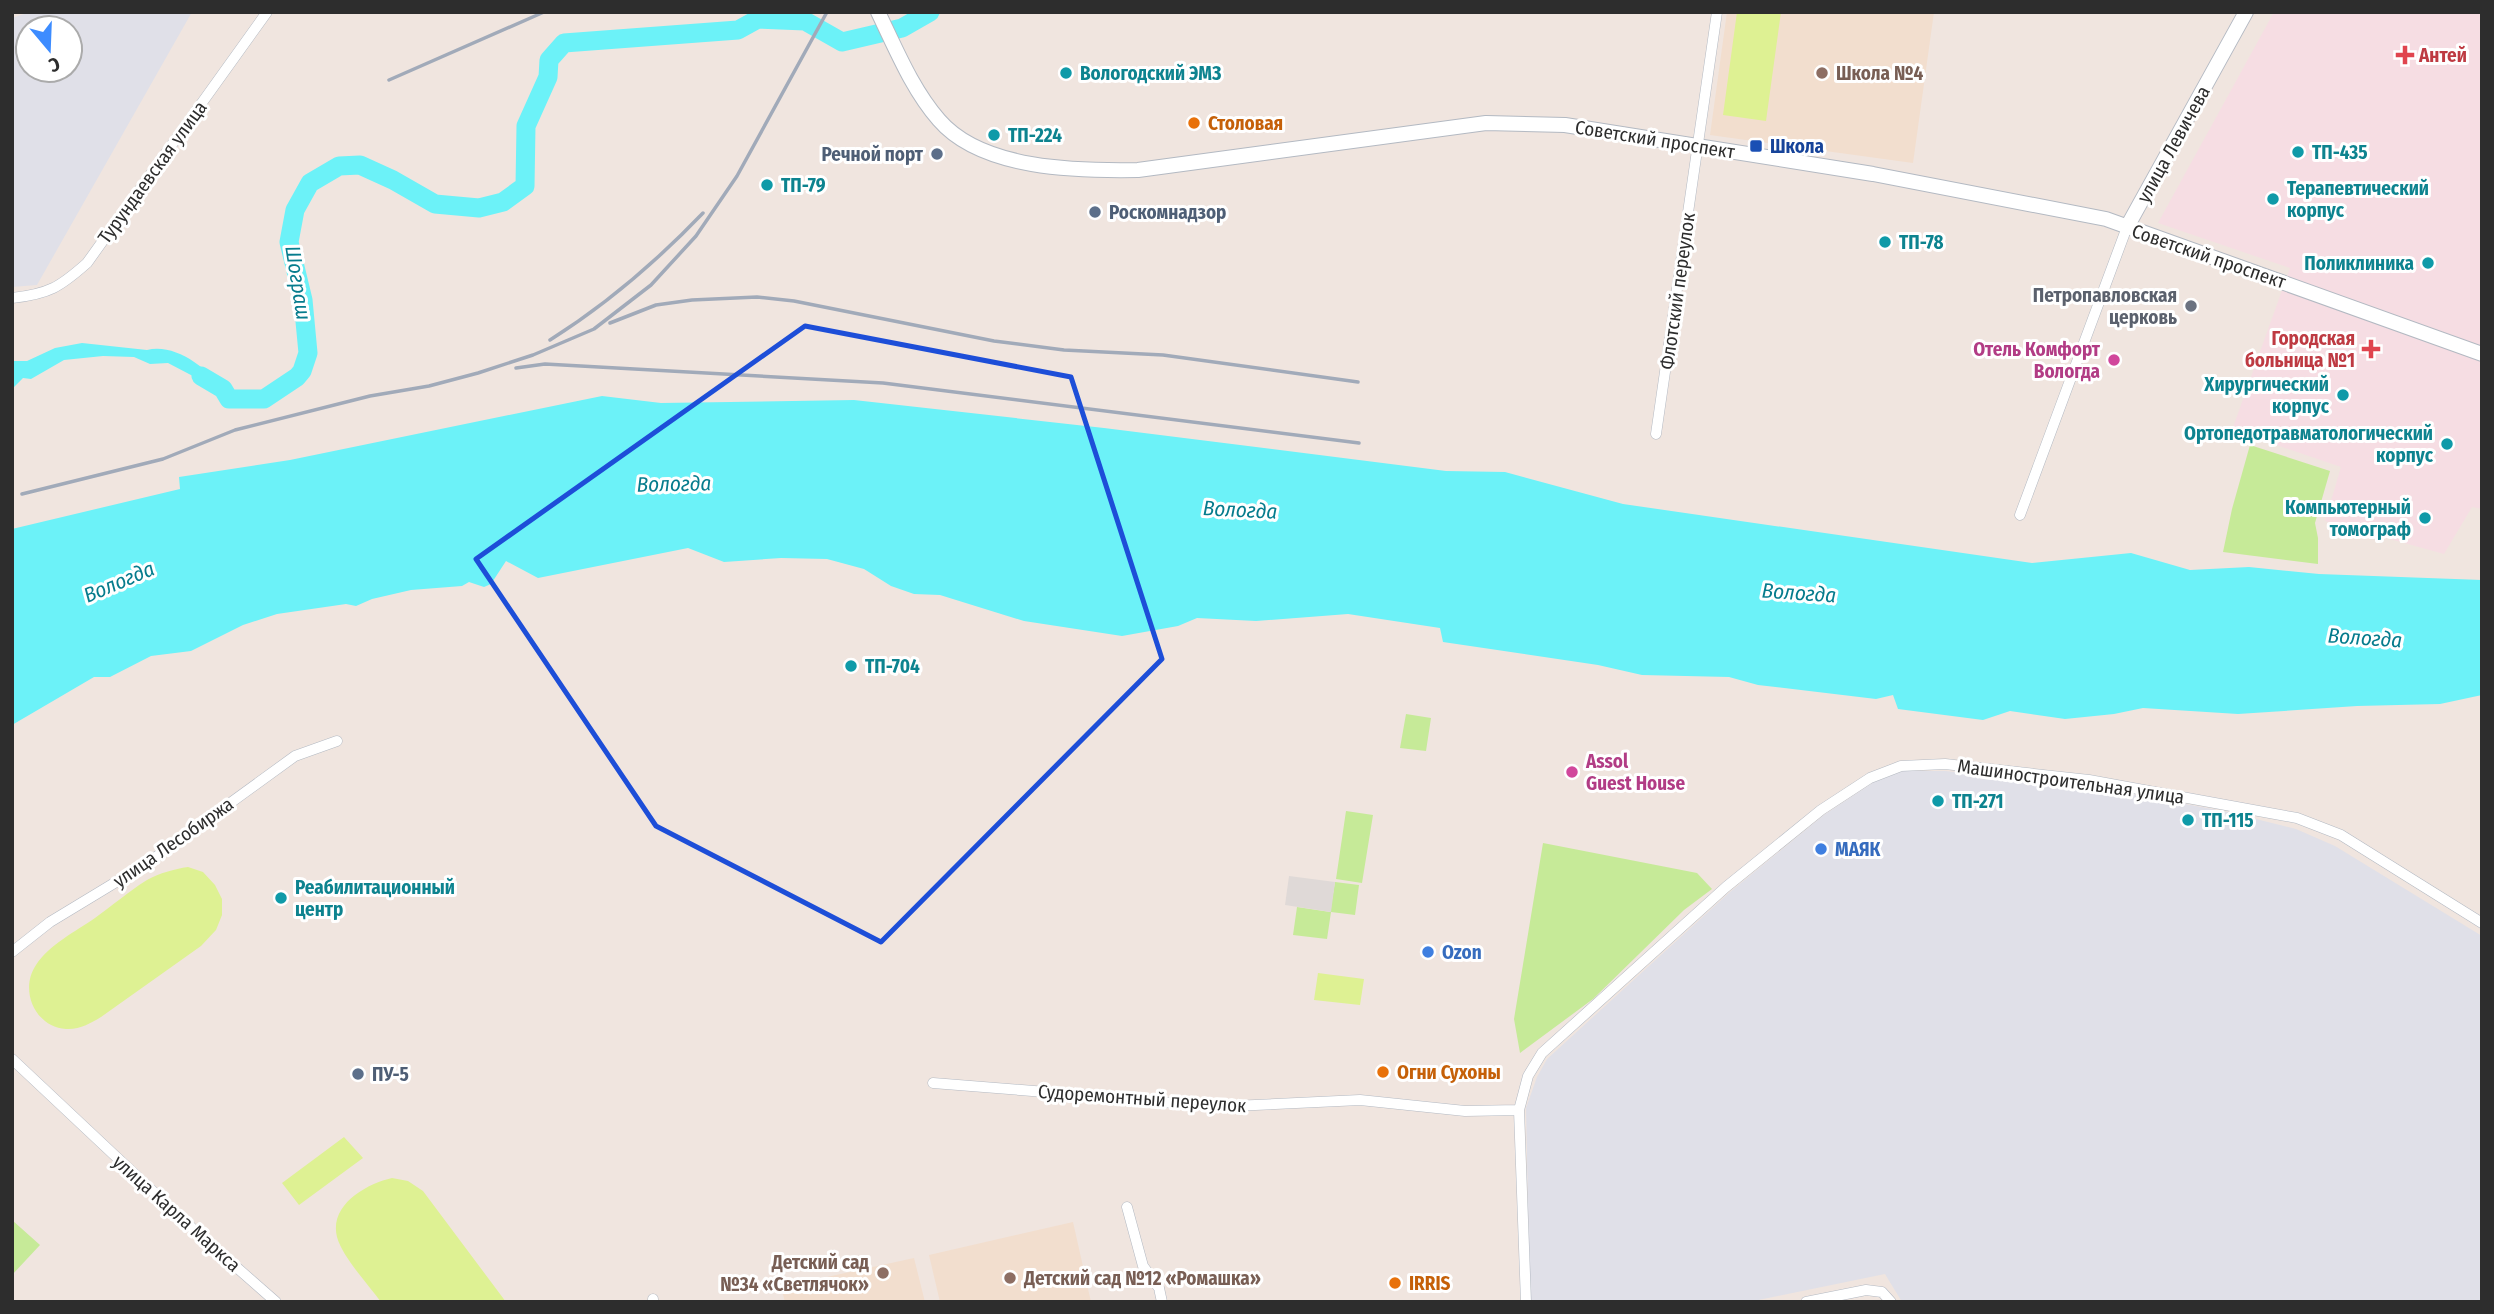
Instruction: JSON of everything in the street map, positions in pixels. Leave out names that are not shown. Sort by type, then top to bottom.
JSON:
[{"type":"street","name":"Турундаевская улица","points":[[12,299],[39,295],[65,283],[88,263],[267,12]]},
{"type":"street","name":"Советский проспект","points":[[878,12],[928,106],[955,135],[976,147],[1029,163],[1088,171],[1146,169],[1486,123],[1565,125],[1873,174],[2106,219],[2482,354]]},
{"type":"street","name":"Флотский переулок","points":[[1656,434],[1717,12]]},
{"type":"street","name":"улица Левичева","points":[[2020,515],[2127,227],[2246,12]]},
{"type":"street","name":"улица Лесобиржа","points":[[12,952],[50,922],[149,862],[295,756],[337,741]]},
{"type":"street","name":"Машиностроительная улица","points":[[1527,1302],[1519,1110],[1528,1076],[1542,1054],[1716,896],[1821,810],[1870,778],[1901,766],[1945,764],[2089,780],[2297,818],[2341,835],[2482,923]]},
{"type":"street","name":"улица Карла Маркса","points":[[12,1059],[193,1229],[276,1302]]},
{"type":"street","name":"Судоремонтный переулок","points":[[933,1083],[1121,1100],[1233,1106],[1360,1100],[1465,1111],[1519,1110]]},
{"type":"street","points":[[1127,1208],[1143,1266],[1159,1288],[1162,1302]]},
{"type":"street","points":[[1806,1302],[1866,1290],[1882,1292],[1891,1302]]},
{"type":"highlighted area","points":[[805,326],[1071,377],[1162,659],[881,942],[656,826],[476,559]]},
{"type":"shaded area","points":[[192,12],[37,285],[12,287],[12,18],[14,17],[14,84],[84,84],[84,14],[24,14]]},
{"type":"shaded area","name":"Школа №4","points":[[1727,12],[1934,12],[1913,163],[1710,135]]},
{"type":"shaded area","name":"Городская больница №1","points":[[2274,12],[2482,12],[2482,509],[2472,507],[2444,554],[2325,521],[2341,467],[2232,430],[2290,268],[2158,223]]},
{"type":"shaded area","points":[[1903,771],[1945,771],[2089,786],[2228,812],[2296,829],[2335,846],[2482,936],[2482,1302],[1902,1302],[1885,1274],[1749,1302],[1530,1302],[1526,1108],[1537,1077],[1547,1059],[1730,892],[1824,815],[1874,782]]},
{"type":"shaded area","points":[[1289,876],[1335,882],[1331,912],[1285,905]]},
{"type":"shaded area","name":"Детский сад №12 «Ромашка»","points":[[1073,1222],[1091,1302],[940,1302],[929,1255]]},
{"type":"shaded area","name":"Детский сад №34 «Светлячок»","points":[[914,1258],[925,1302],[785,1302],[781,1287]]},
{"type":"green space","points":[[1737,12],[1781,12],[1766,121],[1723,115]]},
{"type":"green space","points":[[2250,445],[2330,471],[2315,523],[2318,564],[2223,552]]},
{"type":"green space","points":[[1406,714],[1431,718],[1426,751],[1400,748]]},
{"type":"green space","points":[[1346,811],[1373,815],[1362,883],[1336,879]]},
{"type":"green space","points":[[1543,843],[1697,873],[1712,889],[1684,910],[1593,999],[1520,1053],[1514,1019]]},
{"type":"green space","points":[[188,867],[203,872],[215,885],[222,899],[222,915],[216,930],[201,946],[93,1022],[66,1029],[46,1022],[33,1006],[29,985],[31,975],[41,958],[63,939],[147,880]]},
{"type":"green space","points":[[1335,882],[1359,885],[1355,915],[1331,912],[1327,939],[1293,935],[1297,907],[1330,912]]},
{"type":"green space","points":[[1318,973],[1364,979],[1360,1005],[1314,1000]]},
{"type":"green space","points":[[344,1137],[363,1158],[299,1205],[282,1183]]},
{"type":"green space","points":[[392,1178],[408,1181],[423,1191],[506,1302],[381,1302],[356,1271],[340,1245],[336,1226],[344,1206],[352,1198],[371,1185]]},
{"type":"green space","points":[[12,1220],[40,1245],[12,1275]]},
{"type":"water","points":[[82,343],[168,350],[190,359],[223,389],[168,363],[150,364],[134,357],[103,356],[64,360],[31,379],[23,378],[12,389],[12,361],[27,361],[55,348]]},
{"type":"water","name":"Вологда","points":[[602,396],[661,403],[854,400],[1446,471],[1505,472],[1623,504],[2032,563],[2131,553],[2190,570],[2249,567],[2319,574],[2482,580],[2482,695],[2440,704],[2357,706],[2238,714],[2143,708],[2065,719],[2010,711],[1983,720],[1898,709],[1893,695],[1876,699],[1758,685],[1729,677],[1642,675],[1598,665],[1443,642],[1440,628],[1348,614],[1256,621],[1197,618],[1178,626],[1122,636],[1024,621],[940,595],[914,594],[891,586],[864,569],[827,559],[781,558],[724,562],[688,548],[538,578],[506,561],[491,584],[484,587],[469,582],[462,586],[411,590],[372,599],[356,606],[346,604],[277,614],[243,625],[191,651],[151,656],[110,677],[94,677],[12,725],[12,529],[180,489],[179,477],[290,460]]},
{"type":"waterway","name":"Шограш","points":[[201,376],[223,389],[229,399],[264,399],[302,371],[308,353],[303,300],[289,242],[295,210],[310,183],[339,166],[360,165],[435,204],[479,208],[503,202],[525,186],[526,126],[548,77],[549,60],[564,43],[738,30],[758,19],[805,21],[842,42],[902,28],[930,12]]},
{"type":"railway","points":[[389,80],[544,12]]},
{"type":"railway","points":[[22,494],[163,459],[235,430],[370,396],[429,386],[478,373],[533,355],[594,329],[651,285],[696,236],[737,176],[827,12]]},
{"type":"railway","points":[[550,340],[631,281],[703,213]]},
{"type":"railway","points":[[610,323],[656,305],[692,300],[757,297],[794,301],[994,341],[1064,350],[1163,355],[1358,382]]},
{"type":"railway","points":[[516,368],[545,364],[883,383],[1359,443]]},
{"type":"place","name":"Антей","points":[[2405,55]]},
{"type":"place","name":"Вологодский ЭМЗ","points":[[1066,73]]},
{"type":"place","name":"Школа №4","points":[[1822,73]]},
{"type":"place","name":"Столовая","points":[[1194,123]]},
{"type":"place","name":"ТП-224","points":[[994,135]]},
{"type":"place","name":"Школа","points":[[1756,146]]},
{"type":"place","name":"ТП-435","points":[[2298,152]]},
{"type":"place","name":"Речной порт","points":[[937,154]]},
{"type":"place","name":"ТП-79","points":[[767,185]]},
{"type":"place","name":"Терапевтический корпус","points":[[2273,199]]},
{"type":"place","name":"Роскомнадзор","points":[[1095,212]]},
{"type":"place","name":"ТП-78","points":[[1885,242]]},
{"type":"place","name":"Поликлиника","points":[[2428,263]]},
{"type":"place","name":"Петропавловская церковь","points":[[2191,306]]},
{"type":"place","name":"Городская больница №1","points":[[2371,349]]},
{"type":"place","name":"Отель Комфорт Вологда","points":[[2114,360]]},
{"type":"place","name":"Хирургический корпус","points":[[2343,395]]},
{"type":"place","name":"Ортопедотравматологический корпус","points":[[2447,444]]},
{"type":"place","name":"Компьютерный томограф","points":[[2425,518]]},
{"type":"place","name":"ТП-704","points":[[851,666]]},
{"type":"place","name":"Assol Guest House","points":[[1572,772]]},
{"type":"place","name":"ТП-271","points":[[1938,801]]},
{"type":"place","name":"ТП-115","points":[[2188,820]]},
{"type":"place","name":"МАЯК","points":[[1821,849]]},
{"type":"place","name":"Реабилитационный центр","points":[[281,898]]},
{"type":"place","name":"Ozon","points":[[1428,952]]},
{"type":"place","name":"Огни Сухоны","points":[[1383,1072]]},
{"type":"place","name":"ПУ-5","points":[[358,1074]]},
{"type":"place","name":"Детский сад №34 «Светлячок»","points":[[883,1273]]},
{"type":"place","name":"Детский сад №12 «Ромашка»","points":[[1010,1278]]},
{"type":"place","name":"IRRIS","points":[[1395,1283]]}]
